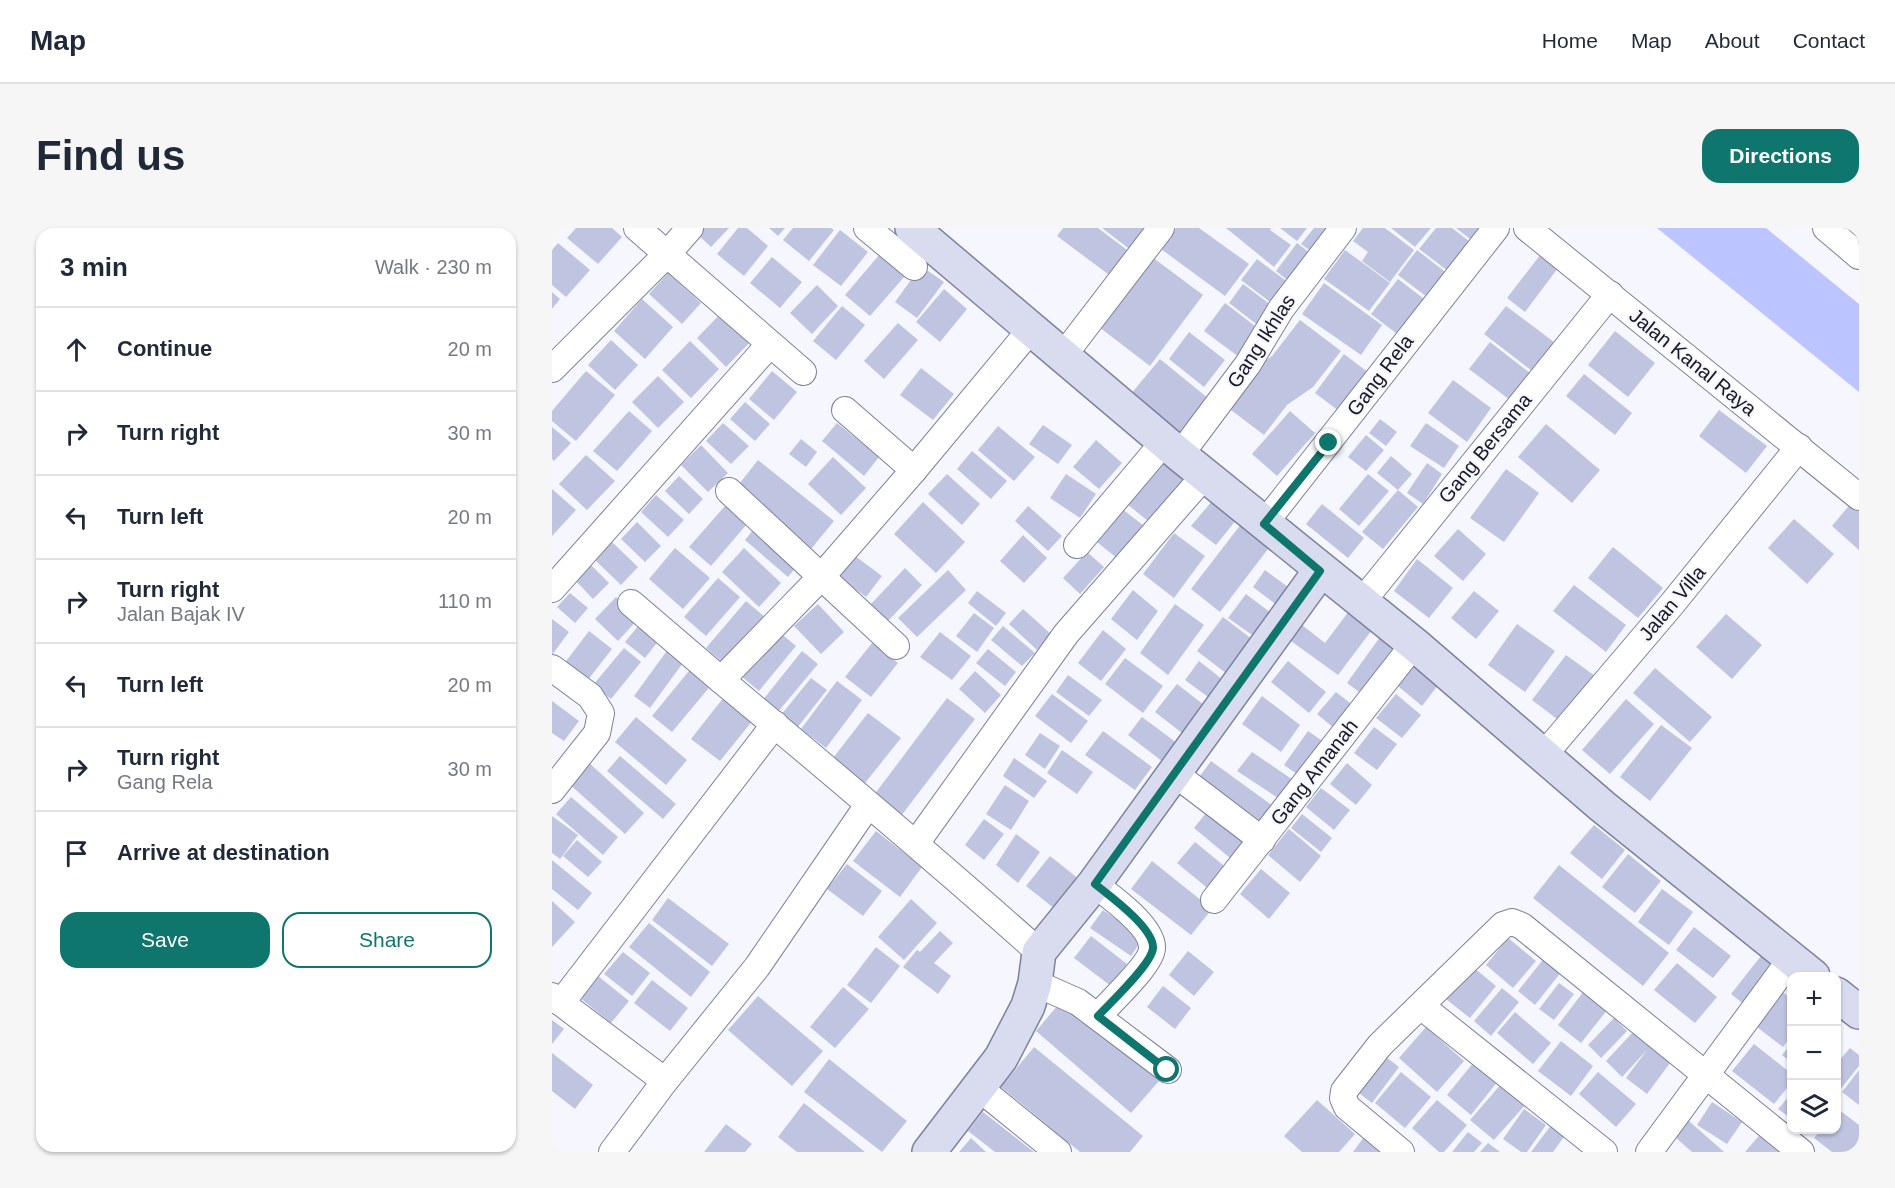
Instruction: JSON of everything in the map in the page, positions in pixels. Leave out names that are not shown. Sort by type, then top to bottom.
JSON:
[{"type":"street","points":[[637,228],[803,372]]},
{"type":"street","points":[[552,369],[690,228]]},
{"type":"street","points":[[867,228],[921,240],[1032,328],[1320,571],[1414,644],[1543,756],[1802,968],[1708,1074],[1649,1152]]},
{"type":"street","points":[[1063,356],[1161,228]]},
{"type":"street","name":"Gang Ikhlas","points":[[1183,457],[1241,373],[1281,309],[1343,228]]},
{"type":"street","name":"Gang Rela","points":[[1264,524],[1497,228]]},
{"type":"street","name":"Jalan Kanal Raya","points":[[1527,228],[1859,497]]},
{"type":"street","points":[[1826,228],[1859,256]]},
{"type":"street","name":"Gang Bersama","points":[[1361,603],[1610,294]]},
{"type":"street","points":[[722,680],[822,576],[1032,328]]},
{"type":"street","points":[[552,589],[770,344]]},
{"type":"street","points":[[845,410],[914,470]]},
{"type":"street","name":"Jalan Villa","points":[[1543,756],[1672,604],[1798,447]]},
{"type":"street","points":[[1077,545],[1183,457]]},
{"type":"street","points":[[917,842],[1066,634],[1183,457]]},
{"type":"street","points":[[729,491],[896,646]]},
{"type":"street","points":[[929,1152],[980,1088],[1012,1038],[1037,968],[1320,571]]},
{"type":"street","points":[[631,603],[868,805],[917,842],[1037,968],[1065,994],[1098,1016],[1167,1070]]},
{"type":"street","name":"Gang Amanah","points":[[1214,900],[1414,644]]},
{"type":"street","points":[[552,668],[590,696],[601,713],[597,733],[552,790]]},
{"type":"street","points":[[665,1081],[556,999],[775,724]]},
{"type":"street","points":[[1174,773],[1262,840]]},
{"type":"street","points":[[612,1152],[665,1081],[757,966],[868,805]]},
{"type":"street","points":[[1095,884],[1145,929],[1153,946],[1144,965],[1098,1016]]},
{"type":"street","points":[[1401,1152],[1347,1107],[1342,1095],[1380,1045],[1503,925],[1512,922],[1522,926],[1708,1074],[1801,1152]]},
{"type":"street","points":[[1841,998],[1859,1012]]},
{"type":"street","points":[[1421,1006],[1604,1152]]},
{"type":"street","points":[[980,1088],[1058,1152]]},
{"type":"water","points":[[1657,228],[1766,228],[1859,304],[1859,392]]},
{"type":"building","points":[[576,228],[612,228],[622,237],[598,264],[567,238]]},
{"type":"building","points":[[703,228],[729,228],[711,247],[697,234]]},
{"type":"building","points":[[738,228],[747,228],[768,246],[744,276],[717,254]]},
{"type":"building","points":[[769,228],[785,228],[778,236]]},
{"type":"building","points":[[793,228],[831,228],[834,230],[809,261],[783,240]]},
{"type":"building","points":[[1063,228],[1098,228],[1135,256],[1116,280],[1057,236]]},
{"type":"building","points":[[1102,228],[1149,228],[1132,251]]},
{"type":"building","points":[[1176,228],[1199,228],[1249,264],[1225,296],[1161,249]]},
{"type":"building","points":[[1226,228],[1271,228],[1270,230],[1291,245],[1274,267]]},
{"type":"building","points":[[1280,228],[1307,228],[1297,241]]},
{"type":"building","points":[[1314,228],[1329,228],[1319,257],[1301,244]]},
{"type":"building","points":[[1363,228],[1385,228],[1414,250],[1390,282],[1362,261],[1368,252],[1353,241]]},
{"type":"building","points":[[1391,228],[1431,228],[1415,247]]},
{"type":"building","points":[[1436,228],[1452,228],[1478,248],[1456,277],[1419,249]]},
{"type":"building","points":[[1456,228],[1493,228],[1479,246]]},
{"type":"building","points":[[840,230],[868,252],[841,286],[813,265]]},
{"type":"building","points":[[558,243],[590,270],[566,297],[552,285],[552,250]]},
{"type":"building","points":[[1297,243],[1318,259],[1296,287],[1276,271]]},
{"type":"building","points":[[1345,250],[1390,283],[1369,311],[1324,279]]},
{"type":"building","points":[[1417,250],[1453,278],[1435,303],[1398,275]]},
{"type":"building","points":[[1544,250],[1561,264],[1525,312],[1507,298]]},
{"type":"building","points":[[880,254],[905,276],[870,316],[845,295]]},
{"type":"building","points":[[772,257],[802,282],[780,308],[750,283]]},
{"type":"building","points":[[1152,257],[1203,295],[1150,366],[1099,327]]},
{"type":"building","points":[[1257,259],[1294,287],[1278,308],[1241,280]]},
{"type":"building","points":[[921,266],[944,282],[917,318],[895,302]]},
{"type":"building","points":[[668,273],[701,303],[682,324],[649,294]]},
{"type":"building","points":[[1398,279],[1432,305],[1405,340],[1371,314]]},
{"type":"building","points":[[1324,283],[1382,325],[1361,355],[1302,314]]},
{"type":"building","points":[[1243,284],[1279,311],[1264,330],[1229,303]]},
{"type":"building","points":[[817,285],[838,306],[812,334],[790,313]]},
{"type":"building","points":[[944,289],[967,309],[940,342],[916,322]]},
{"type":"building","points":[[552,292],[560,299],[552,309]]},
{"type":"building","points":[[642,299],[673,327],[645,359],[614,331]]},
{"type":"building","points":[[1225,303],[1264,333],[1243,360],[1204,331]]},
{"type":"building","points":[[842,306],[865,325],[836,360],[813,341]]},
{"type":"building","points":[[1506,306],[1562,348],[1540,377],[1484,334]]},
{"type":"building","points":[[723,311],[752,340],[726,367],[697,338]]},
{"type":"building","points":[[1300,320],[1341,351],[1313,387],[1287,405],[1264,435],[1223,404],[1246,374],[1272,356]]},
{"type":"building","points":[[898,323],[918,340],[884,379],[864,361]]},
{"type":"building","points":[[1615,331],[1655,363],[1628,397],[1588,365]]},
{"type":"building","points":[[1189,332],[1225,360],[1204,387],[1169,359]]},
{"type":"building","points":[[611,340],[638,365],[615,390],[588,365]]},
{"type":"building","points":[[690,341],[719,369],[691,398],[662,370]]},
{"type":"building","points":[[1490,342],[1530,373],[1510,400],[1469,369]]},
{"type":"building","points":[[1344,354],[1373,376],[1343,414],[1315,393]]},
{"type":"building","points":[[1160,359],[1209,399],[1178,436],[1130,395]]},
{"type":"building","points":[[921,368],[954,394],[933,420],[900,395]]},
{"type":"building","points":[[586,371],[615,395],[576,441],[552,421],[552,411]]},
{"type":"building","points":[[772,371],[797,392],[774,420],[749,399]]},
{"type":"building","points":[[1584,374],[1632,413],[1615,435],[1566,396]]},
{"type":"building","points":[[658,376],[684,402],[658,428],[632,402]]},
{"type":"building","points":[[1453,380],[1491,408],[1467,442],[1428,413]]},
{"type":"building","points":[[745,402],[770,424],[755,441],[730,419]]},
{"type":"building","points":[[1719,410],[1767,446],[1746,473],[1699,436]]},
{"type":"building","points":[[629,411],[652,431],[617,471],[593,451]]},
{"type":"building","points":[[1290,411],[1315,433],[1277,476],[1252,454]]},
{"type":"building","points":[[1380,419],[1397,432],[1386,446],[1369,433]]},
{"type":"building","points":[[723,423],[749,446],[731,464],[706,441]]},
{"type":"building","points":[[837,423],[879,457],[864,476],[822,441]]},
{"type":"building","points":[[1426,423],[1459,446],[1444,468],[1410,446]]},
{"type":"building","points":[[1546,424],[1600,470],[1572,503],[1518,457]]},
{"type":"building","points":[[1043,425],[1072,445],[1058,464],[1029,444]]},
{"type":"building","points":[[998,426],[1035,457],[1014,481],[978,450]]},
{"type":"building","points":[[552,427],[571,443],[554,461],[552,459]]},
{"type":"building","points":[[1366,435],[1384,450],[1366,471],[1348,457]]},
{"type":"building","points":[[801,439],[817,452],[806,467],[789,454]]},
{"type":"building","points":[[1096,440],[1122,463],[1099,489],[1073,467]]},
{"type":"building","points":[[701,445],[728,473],[708,492],[681,465]]},
{"type":"building","points":[[972,451],[1007,481],[991,499],[957,469]]},
{"type":"building","points":[[586,455],[615,481],[587,510],[559,484]]},
{"type":"building","points":[[1391,456],[1412,474],[1398,490],[1377,473]]},
{"type":"building","points":[[833,457],[866,488],[841,515],[808,484]]},
{"type":"building","points":[[1161,458],[1189,481],[1153,525],[1127,504]]},
{"type":"building","points":[[758,460],[834,521],[811,549],[736,488]]},
{"type":"building","points":[[1427,463],[1442,474],[1423,504],[1407,493]]},
{"type":"building","points":[[1506,469],[1539,493],[1504,542],[1470,518]]},
{"type":"building","points":[[947,474],[980,504],[962,525],[928,494]]},
{"type":"building","points":[[1066,474],[1096,494],[1080,518],[1050,498]]},
{"type":"building","points":[[1368,474],[1389,491],[1359,526],[1339,509]]},
{"type":"building","points":[[679,476],[703,499],[689,514],[665,491]]},
{"type":"building","points":[[552,489],[576,510],[552,536]]},
{"type":"building","points":[[1398,490],[1418,507],[1383,549],[1362,532]]},
{"type":"building","points":[[656,495],[684,520],[668,537],[641,512]]},
{"type":"building","points":[[732,498],[753,517],[711,566],[689,547]]},
{"type":"building","points":[[1213,500],[1237,519],[1216,545],[1191,526]]},
{"type":"building","points":[[923,502],[965,542],[936,573],[894,534]]},
{"type":"building","points":[[1852,502],[1859,508],[1859,550],[1832,526]]},
{"type":"building","points":[[1322,504],[1364,538],[1348,558],[1306,524]]},
{"type":"building","points":[[1117,505],[1144,526],[1118,559],[1092,538]]},
{"type":"building","points":[[1028,506],[1062,536],[1048,551],[1015,521]]},
{"type":"building","points":[[1245,519],[1274,541],[1220,612],[1191,589]]},
{"type":"building","points":[[1794,519],[1834,554],[1807,584],[1768,548]]},
{"type":"building","points":[[637,522],[661,546],[645,562],[621,539]]},
{"type":"building","points":[[758,524],[801,561],[788,577],[745,540]]},
{"type":"building","points":[[1458,529],[1486,554],[1463,581],[1434,556]]},
{"type":"building","points":[[1174,533],[1205,556],[1174,598],[1143,574]]},
{"type":"building","points":[[1023,535],[1047,558],[1024,583],[1000,561]]},
{"type":"building","points":[[612,542],[638,567],[621,585],[595,560]]},
{"type":"building","points":[[1613,547],[1663,588],[1638,618],[1588,578]]},
{"type":"building","points":[[675,548],[710,578],[683,609],[649,579]]},
{"type":"building","points":[[744,548],[781,583],[759,607],[722,572]]},
{"type":"building","points":[[1087,552],[1104,567],[1080,594],[1063,578]]},
{"type":"building","points":[[851,553],[882,576],[866,597],[835,574]]},
{"type":"building","points":[[1417,559],[1453,588],[1429,618],[1394,591]]},
{"type":"building","points":[[588,562],[609,583],[593,599],[573,578]]},
{"type":"building","points":[[905,568],[922,585],[888,621],[871,604]]},
{"type":"building","points":[[948,570],[966,590],[917,637],[898,618]]},
{"type":"building","points":[[1265,570],[1296,593],[1283,610],[1253,587]]},
{"type":"building","points":[[718,578],[740,597],[706,636],[684,617]]},
{"type":"building","points":[[1574,585],[1626,625],[1606,652],[1553,611]]},
{"type":"building","points":[[1133,590],[1158,611],[1137,640],[1111,619]]},
{"type":"building","points":[[977,591],[1006,613],[996,626],[968,603]]},
{"type":"building","points":[[1474,591],[1499,611],[1476,639],[1451,618]]},
{"type":"building","points":[[570,593],[588,608],[575,623],[557,607]]},
{"type":"building","points":[[1246,594],[1279,619],[1262,642],[1228,618]]},
{"type":"building","points":[[616,597],[639,618],[618,641],[595,619]]},
{"type":"building","points":[[746,601],[766,618],[726,665],[706,648]]},
{"type":"building","points":[[818,604],[844,632],[821,654],[794,626]]},
{"type":"building","points":[[1175,604],[1204,625],[1168,675],[1140,653]]},
{"type":"building","points":[[1023,609],[1051,634],[1037,650],[1009,624]]},
{"type":"building","points":[[1349,611],[1372,630],[1338,675],[1291,641],[1302,625],[1325,643]]},
{"type":"building","points":[[974,613],[994,628],[977,652],[956,636]]},
{"type":"building","points":[[1726,614],[1762,645],[1732,679],[1696,647]]},
{"type":"building","points":[[1223,617],[1261,646],[1235,680],[1197,651]]},
{"type":"building","points":[[552,619],[569,632],[552,655]]},
{"type":"building","points":[[640,624],[659,640],[645,658],[625,642]]},
{"type":"building","points":[[1517,624],[1555,651],[1525,692],[1488,665]]},
{"type":"building","points":[[1003,626],[1035,653],[1022,666],[991,640]]},
{"type":"building","points":[[1103,630],[1126,649],[1101,681],[1078,663]]},
{"type":"building","points":[[1385,630],[1404,645],[1366,697],[1347,683]]},
{"type":"building","points":[[589,631],[612,649],[587,681],[564,664]]},
{"type":"building","points":[[778,631],[796,646],[759,691],[741,676]]},
{"type":"building","points":[[940,632],[971,656],[952,680],[920,657]]},
{"type":"building","points":[[872,643],[898,663],[871,697],[845,677]]},
{"type":"building","points":[[624,648],[641,662],[611,699],[593,685]]},
{"type":"building","points":[[669,648],[685,660],[650,708],[634,696]]},
{"type":"building","points":[[988,649],[1016,672],[1005,686],[976,663]]},
{"type":"building","points":[[802,651],[818,664],[777,713],[762,701]]},
{"type":"building","points":[[1566,655],[1595,676],[1561,722],[1532,700]]},
{"type":"building","points":[[1414,657],[1442,680],[1422,706],[1393,682]]},
{"type":"building","points":[[1125,658],[1163,686],[1143,713],[1105,684]]},
{"type":"building","points":[[1199,661],[1232,687],[1219,705],[1185,680]]},
{"type":"building","points":[[1288,661],[1326,692],[1309,713],[1271,682]]},
{"type":"building","points":[[693,666],[713,683],[672,732],[652,716]]},
{"type":"building","points":[[1655,668],[1712,717],[1690,742],[1633,693]]},
{"type":"building","points":[[975,671],[1001,695],[985,713],[959,689]]},
{"type":"building","points":[[1068,675],[1102,700],[1089,716],[1056,692]]},
{"type":"building","points":[[811,678],[827,690],[797,728],[781,715]]},
{"type":"building","points":[[837,681],[862,700],[826,748],[801,729]]},
{"type":"building","points":[[1177,684],[1213,712],[1191,740],[1155,712]]},
{"type":"building","points":[[1336,692],[1359,710],[1340,733],[1317,714]]},
{"type":"building","points":[[1052,694],[1088,721],[1071,743],[1035,716]]},
{"type":"building","points":[[1396,694],[1421,715],[1402,738],[1376,718]]},
{"type":"building","points":[[1262,696],[1300,725],[1281,752],[1242,724]]},
{"type":"building","points":[[724,697],[753,720],[720,761],[691,739]]},
{"type":"building","points":[[947,698],[975,719],[901,816],[874,795]]},
{"type":"building","points":[[1626,699],[1654,724],[1610,774],[1582,750]]},
{"type":"building","points":[[552,701],[579,721],[564,741],[552,733]]},
{"type":"building","points":[[868,713],[901,738],[865,783],[833,758]]},
{"type":"building","points":[[636,717],[687,760],[666,785],[615,742]]},
{"type":"building","points":[[1142,717],[1185,749],[1171,768],[1128,735]]},
{"type":"building","points":[[1661,725],[1692,748],[1650,801],[1620,777]]},
{"type":"building","points":[[1374,727],[1397,744],[1377,770],[1354,753]]},
{"type":"building","points":[[1103,731],[1152,767],[1135,790],[1085,755]]},
{"type":"building","points":[[1308,731],[1328,745],[1304,779],[1284,765]]},
{"type":"building","points":[[1040,733],[1060,746],[1045,769],[1025,755]]},
{"type":"building","points":[[1062,750],[1093,772],[1077,794],[1047,773]]},
{"type":"building","points":[[1252,752],[1299,784],[1284,802],[1237,771]]},
{"type":"building","points":[[620,756],[676,804],[663,819],[607,771]]},
{"type":"building","points":[[1014,758],[1047,781],[1034,798],[1003,776]]},
{"type":"building","points":[[587,761],[644,813],[625,834],[567,782]]},
{"type":"building","points":[[1211,761],[1277,809],[1266,825],[1200,776]]},
{"type":"building","points":[[1347,763],[1372,785],[1356,805],[1330,784]]},
{"type":"building","points":[[1005,785],[1029,801],[1011,830],[986,814]]},
{"type":"building","points":[[1321,788],[1350,810],[1334,830],[1306,807]]},
{"type":"building","points":[[571,797],[618,837],[603,855],[556,814]]},
{"type":"building","points":[[1210,808],[1252,842],[1235,862],[1194,828]]},
{"type":"building","points":[[1302,814],[1332,838],[1321,852],[1291,828]]},
{"type":"building","points":[[552,816],[578,835],[560,859],[552,853]]},
{"type":"building","points":[[984,819],[1004,834],[984,860],[965,845]]},
{"type":"building","points":[[1594,825],[1625,850],[1602,879],[1570,853]]},
{"type":"building","points":[[1289,829],[1321,856],[1300,882],[1268,855]]},
{"type":"building","points":[[876,831],[922,867],[900,897],[853,861]]},
{"type":"building","points":[[1016,834],[1040,852],[1018,883],[996,865]]},
{"type":"building","points":[[577,840],[602,862],[588,877],[563,856]]},
{"type":"building","points":[[1195,842],[1229,870],[1211,891],[1177,863]]},
{"type":"building","points":[[1628,854],[1661,881],[1635,913],[1602,887]]},
{"type":"building","points":[[1050,856],[1089,887],[1065,917],[1026,886]]},
{"type":"building","points":[[552,860],[592,893],[578,910],[552,889]]},
{"type":"building","points":[[1152,861],[1212,909],[1191,935],[1131,889]]},
{"type":"building","points":[[847,864],[882,891],[863,916],[827,889]]},
{"type":"building","points":[[1559,865],[1669,953],[1643,986],[1533,898]]},
{"type":"building","points":[[1261,869],[1290,893],[1269,919],[1240,894]]},
{"type":"building","points":[[1662,889],[1693,912],[1669,945],[1638,922]]},
{"type":"building","points":[[668,898],[729,944],[712,966],[652,920]]},
{"type":"building","points":[[911,899],[937,923],[904,960],[878,937]]},
{"type":"building","points":[[552,901],[575,922],[552,947]]},
{"type":"building","points":[[1103,910],[1143,938],[1131,956],[1090,928]]},
{"type":"building","points":[[649,923],[710,972],[691,997],[629,947]]},
{"type":"building","points":[[1694,927],[1731,956],[1713,978],[1676,950]]},
{"type":"building","points":[[940,931],[953,943],[934,963],[951,976],[938,994],[903,967],[917,950],[920,952]]},
{"type":"building","points":[[1091,936],[1127,964],[1111,986],[1074,958]]},
{"type":"building","points":[[1508,938],[1536,961],[1513,988],[1486,965]]},
{"type":"building","points":[[876,947],[900,966],[871,1003],[847,985]]},
{"type":"building","points":[[1188,951],[1214,972],[1194,996],[1169,975]]},
{"type":"building","points":[[623,952],[650,973],[632,996],[604,974]]},
{"type":"building","points":[[1761,956],[1780,971],[1750,1009],[1731,994]]},
{"type":"building","points":[[1545,957],[1562,971],[1535,1005],[1518,991]]},
{"type":"building","points":[[1677,963],[1717,997],[1695,1023],[1654,990]]},
{"type":"building","points":[[1473,967],[1496,986],[1470,1018],[1446,999]]},
{"type":"building","points":[[598,976],[629,1001],[611,1023],[580,998]]},
{"type":"building","points":[[652,980],[688,1008],[670,1031],[634,1003]]},
{"type":"building","points":[[1559,983],[1574,994],[1554,1020],[1539,1009]]},
{"type":"building","points":[[1163,986],[1191,1008],[1175,1029],[1147,1007]]},
{"type":"building","points":[[843,987],[869,1009],[835,1048],[810,1027]]},
{"type":"building","points":[[1502,988],[1519,1002],[1491,1036],[1474,1021]]},
{"type":"building","points":[[1780,990],[1787,995],[1787,1042],[1783,1047],[1753,1024]]},
{"type":"building","points":[[1584,991],[1608,1009],[1581,1043],[1558,1025]]},
{"type":"building","points":[[758,996],[823,1051],[792,1086],[728,1030]]},
{"type":"building","points":[[1064,998],[1159,1081],[1131,1113],[1036,1031]]},
{"type":"building","points":[[1515,1012],[1551,1043],[1533,1064],[1497,1033]]},
{"type":"building","points":[[1614,1018],[1627,1031],[1601,1058],[1588,1045]]},
{"type":"building","points":[[552,1020],[564,1029],[552,1044]]},
{"type":"building","points":[[1426,1027],[1464,1061],[1437,1092],[1399,1058]]},
{"type":"building","points":[[1633,1032],[1670,1063],[1647,1094],[1626,1078],[1647,1050],[1622,1077],[1606,1061]]},
{"type":"building","points":[[1561,1041],[1593,1066],[1571,1096],[1538,1071]]},
{"type":"building","points":[[1754,1044],[1787,1070],[1787,1088],[1774,1104],[1732,1071]]},
{"type":"building","points":[[1034,1047],[1143,1136],[1130,1152],[1080,1152],[1001,1087]]},
{"type":"building","points":[[1850,1048],[1859,1055],[1859,1066],[1841,1089],[1841,1080],[1841,1058]]},
{"type":"building","points":[[1787,1049],[1787,1059],[1782,1055]]},
{"type":"building","points":[[1378,1051],[1399,1067],[1372,1103],[1351,1087]]},
{"type":"building","points":[[552,1053],[593,1085],[575,1109],[552,1091]]},
{"type":"building","points":[[829,1059],[907,1121],[882,1152],[804,1092]]},
{"type":"building","points":[[1474,1062],[1498,1081],[1471,1115],[1447,1095]]},
{"type":"building","points":[[1859,1070],[1859,1105],[1842,1092]]},
{"type":"building","points":[[1401,1072],[1431,1097],[1405,1128],[1375,1103]]},
{"type":"building","points":[[1598,1072],[1636,1104],[1616,1127],[1579,1094]]},
{"type":"building","points":[[1502,1083],[1526,1104],[1494,1140],[1470,1120]]},
{"type":"building","points":[[1787,1099],[1787,1115],[1778,1109]]},
{"type":"building","points":[[1317,1100],[1355,1134],[1339,1152],[1302,1152],[1284,1136]]},
{"type":"building","points":[[1437,1100],[1467,1125],[1444,1152],[1439,1152],[1412,1128]]},
{"type":"building","points":[[1712,1102],[1742,1122],[1727,1144],[1697,1125]]},
{"type":"building","points":[[804,1103],[865,1152],[797,1152],[778,1137]]},
{"type":"building","points":[[1524,1109],[1546,1125],[1527,1152],[1521,1152],[1503,1139]]},
{"type":"building","points":[[1841,1111],[1859,1125],[1859,1142],[1851,1152],[1832,1152],[1814,1138],[1818,1134],[1841,1134]]},
{"type":"building","points":[[983,1112],[1034,1152],[995,1152],[968,1131]]},
{"type":"building","points":[[1689,1121],[1724,1152],[1692,1152],[1675,1137]]},
{"type":"building","points":[[726,1124],[752,1144],[745,1152],[704,1152]]},
{"type":"building","points":[[1552,1124],[1566,1134],[1553,1152],[1531,1152]]},
{"type":"building","points":[[1468,1132],[1482,1143],[1474,1152],[1452,1152]]},
{"type":"building","points":[[1762,1132],[1787,1152],[1745,1152]]},
{"type":"building","points":[[1364,1137],[1385,1152],[1353,1152]]},
{"type":"building","points":[[971,1138],[986,1152],[959,1152]]},
{"type":"building","points":[[1488,1143],[1500,1152],[1480,1152]]},
{"type":"route","points":[[1167,1070],[1098,1016],[1144,965],[1153,946],[1145,929],[1095,884],[1320,571],[1264,524],[1329,443]]}]
